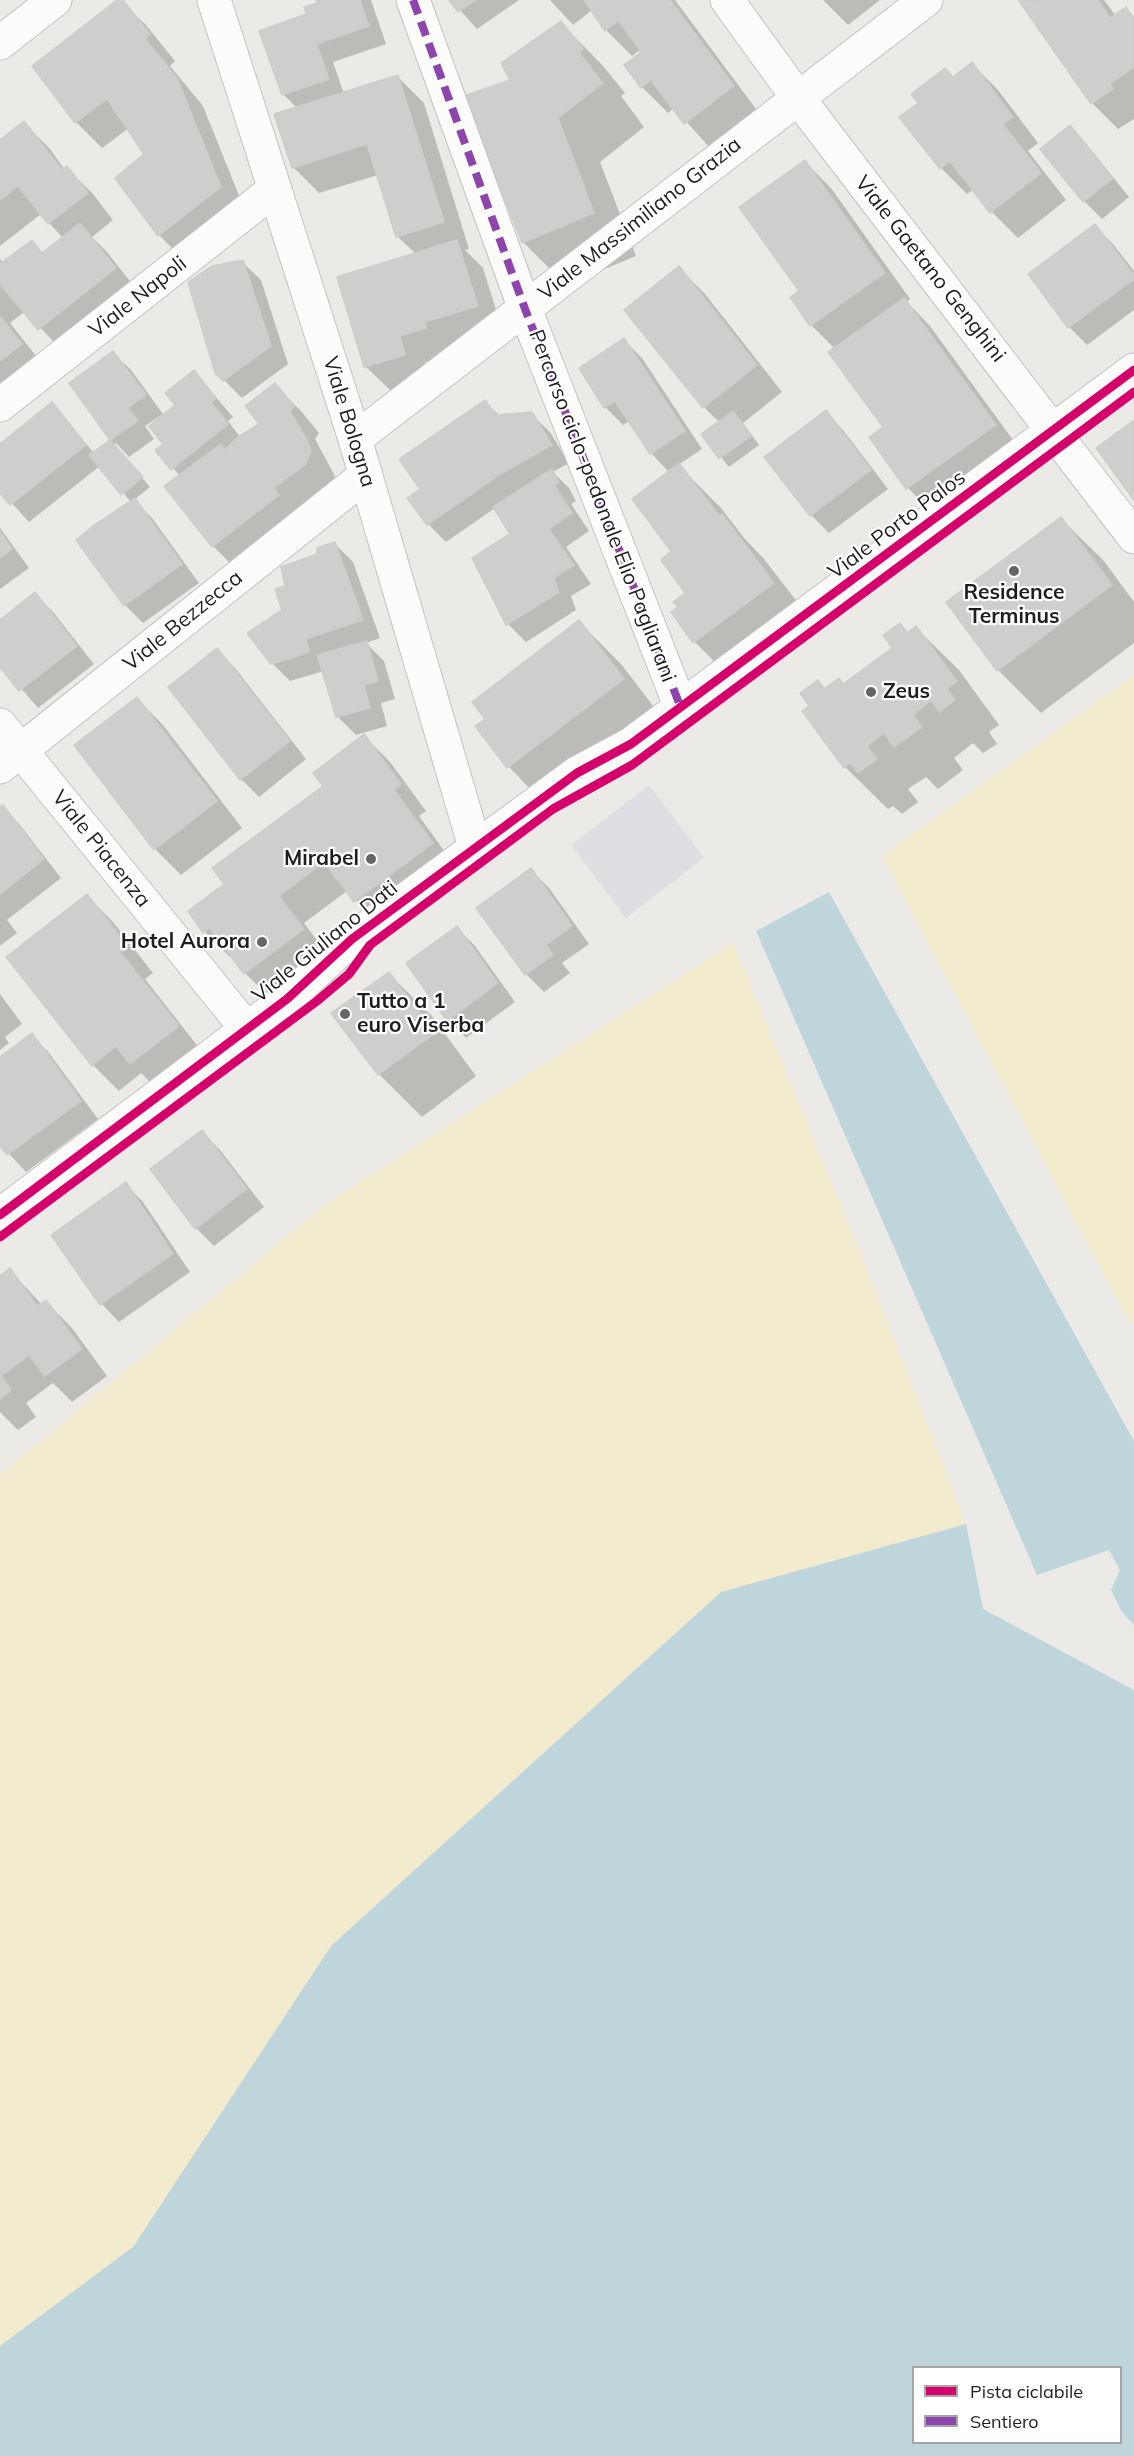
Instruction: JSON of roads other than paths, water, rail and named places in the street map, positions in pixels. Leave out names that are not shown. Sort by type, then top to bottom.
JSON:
[{"type":"street","points":[[0,43],[55,0]]},
{"type":"street","name":"Viale Bologna","points":[[214,0],[355,438],[475,847]]},
{"type":"street","name":"Percorso ciclo-pedonale Elio Pagliarani","points":[[413,0],[525,309],[681,708]]},
{"type":"street","name":"Viale Gaetano Genghini","points":[[727,0],[798,98],[1134,537]]},
{"type":"street","name":"Viale Massimiliano Grazia","points":[[355,438],[926,0]]},
{"type":"street","name":"Viale Napoli","points":[[0,405],[275,189]]},
{"type":"street","name":"Viale Porto Palos","points":[[681,708],[1134,370]]},
{"type":"street","name":"Viale Bezzecca","points":[[10,759],[366,475]]},
{"type":"street","name":"Viale Giuliano Dati","points":[[0,1215],[287,999],[352,939],[475,847],[577,773],[631,744],[681,708]]},
{"type":"street","name":"Viale Piacenza","points":[[0,724],[10,759],[247,1029]]},
{"type":"water","points":[[829,892],[1134,1441],[1134,1625],[1122,1612],[1111,1590],[1120,1570],[1109,1550],[1037,1575],[756,931]]},
{"type":"water","points":[[966,1524],[983,1609],[1134,1690],[1134,2456],[0,2456],[0,2346],[133,2247],[331,1946],[721,1592]]},
{"type":"place","name":"Residence Terminus","points":[[1014,571]]},
{"type":"place","name":"Zeus","points":[[871,692]]},
{"type":"place","name":"Mirabel","points":[[371,859]]},
{"type":"place","name":"Hotel Aurora","points":[[262,942]]},
{"type":"place","name":"Tutto a 1 euro Viserba","points":[[345,1014]]}]
